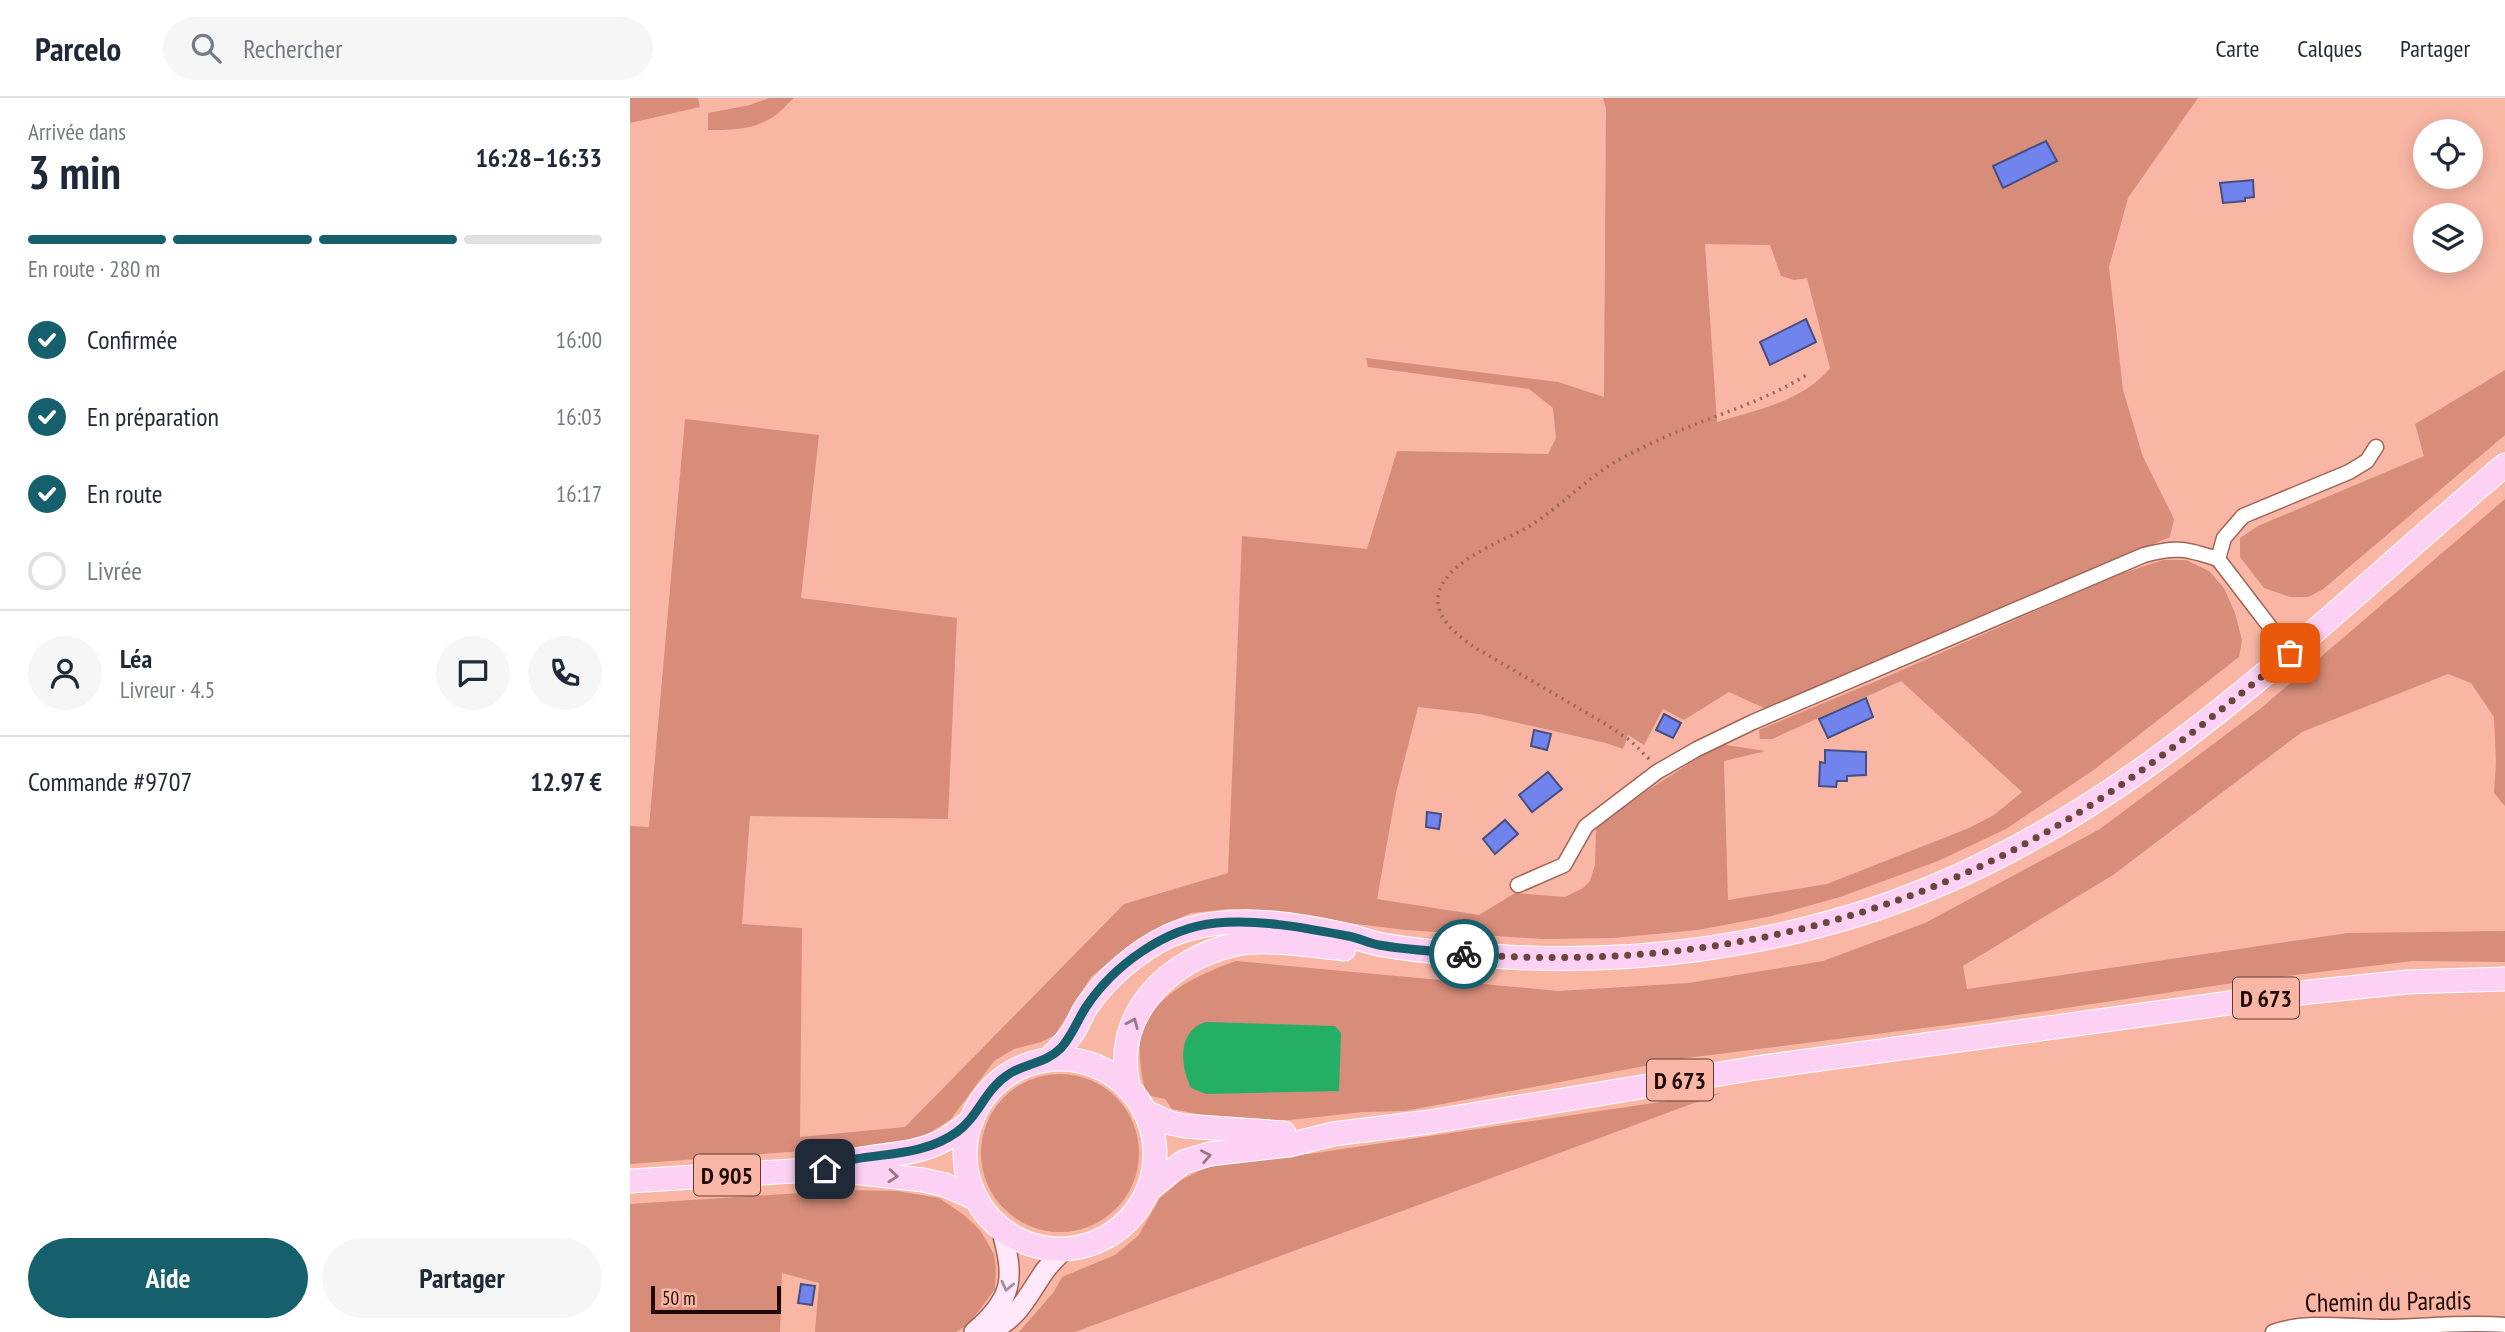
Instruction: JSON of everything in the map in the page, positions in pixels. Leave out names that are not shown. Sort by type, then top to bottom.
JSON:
[{"type":"main road","points":[[1048,1060],[1074,1031],[1085,1008],[1105,984],[1132,959],[1153,945],[1181,932],[1214,923],[1254,922],[1351,937],[1378,945],[1508,957],[1621,957],[1739,943],[1804,929],[1871,910],[1936,886],[1990,863],[2082,811],[2194,733],[2505,465]]},
{"type":"main road","points":[[1129,1089],[1125,1057],[1133,1019],[1155,987],[1191,960],[1239,943],[1350,949],[1378,945]]},
{"type":"main road","name":"D 673","points":[[1148,1190],[1170,1171],[1196,1157],[1289,1145],[1333,1134],[1429,1122],[1756,1068],[2309,992],[2407,982],[2505,979]]},
{"type":"main road","points":[[1048,1060],[1086,1063],[1109,1073],[1129,1089],[1144,1111],[1155,1150],[1148,1190],[1132,1216],[1109,1236],[1080,1247],[1065,1249],[1038,1247],[1001,1229],[976,1199],[970,1184],[965,1152],[972,1120],[981,1102],[1002,1080],[1028,1065],[1048,1060]]},
{"type":"main road","name":"D 673","points":[[1144,1111],[1170,1123],[1185,1126],[1254,1133],[1333,1134]]},
{"type":"main road","name":"D 905","points":[[825,1169],[853,1159],[923,1149],[940,1142],[972,1120]]},
{"type":"main road","name":"D 905","points":[[630,1181],[825,1169],[923,1180],[945,1185],[976,1199]]},
{"type":"main road","points":[[974,1332],[999,1308],[1008,1288],[1009,1259],[1001,1229]]},
{"type":"main road","points":[[989,1332],[1017,1314],[1030,1297],[1043,1272],[1065,1249]]},
{"type":"street","points":[[2218,559],[2224,538],[2243,516],[2349,472],[2367,461],[2376,447]]},
{"type":"street","points":[[1518,884],[1564,865],[1586,826],[1657,772],[1697,749],[1753,722],[2144,555],[2171,548],[2218,559],[2290,653]]},
{"type":"street","name":"Chemin du Paradis","points":[[2273,1332],[2320,1326],[2390,1327],[2471,1323],[2505,1325]]},
{"type":"path","points":[[1657,772],[1647,756],[1631,741],[1456,634],[1442,614],[1439,592],[1459,565],[1536,521],[1618,460],[1691,426],[1785,389],[1808,374]]},
{"type":"shaded area","points":[[630,98],[698,98],[700,107],[630,123]]},
{"type":"shaded area","points":[[769,98],[794,98],[776,115],[758,125],[708,130],[708,113],[750,105]]},
{"type":"shaded area","points":[[1603,98],[2198,98],[2128,198],[2109,267],[2123,390],[2143,457],[2174,519],[2170,537],[1766,709],[1729,692],[1684,720],[1663,709],[1644,745],[1628,735],[1623,749],[1479,714],[1418,707],[1396,793],[1377,899],[1479,915],[1515,893],[1565,897],[1583,888],[1590,881],[1595,865],[1596,828],[1645,792],[1720,744],[1766,751],[1724,761],[1728,900],[1827,884],[1969,828],[1994,815],[2022,792],[1901,681],[1772,739],[1760,739],[1759,730],[2117,575],[2163,560],[2186,560],[2209,571],[2224,588],[2235,613],[2242,640],[2239,657],[2095,769],[2006,829],[1938,861],[1840,897],[1772,916],[1698,930],[1613,938],[1543,939],[1406,930],[1230,909],[1191,913],[1154,930],[1091,977],[1055,1035],[1041,1042],[1014,1049],[994,1061],[951,1119],[924,1137],[895,1144],[630,1164],[630,826],[649,827],[685,419],[819,435],[801,598],[957,618],[948,819],[750,816],[742,924],[802,928],[800,1137],[905,1127],[1124,904],[1228,873],[1242,536],[1367,549],[1397,451],[1548,454],[1556,438],[1553,408],[1529,389],[1368,367],[1366,358],[1558,382],[1604,397],[1606,109]],"holes":[[[1705,244],[1770,245],[1781,276],[1794,280],[1807,278],[1830,368],[1807,389],[1793,396],[1717,422]]]},
{"type":"shaded area","points":[[2505,370],[2505,435],[2322,590],[2308,597],[2290,597],[2264,588],[2240,557],[2240,538],[2258,526],[2424,456],[2415,424]]},
{"type":"shaded area","points":[[2505,499],[2505,806],[2494,793],[2494,717],[2471,683],[2448,674],[2302,732],[2113,875],[1963,966],[1967,989],[2348,933],[2505,931],[2505,962],[2413,961],[2253,980],[1971,1022],[1687,1058],[1405,1111],[1363,1112],[1281,1121],[1212,1117],[1172,1109],[1165,1099],[1146,1095],[1140,1041],[1144,1025],[1151,1013],[1184,985],[1236,961],[1558,991],[1689,983],[1823,961],[1925,923],[2100,829],[2260,709]]},
{"type":"shaded area","points":[[1206,1022],[1335,1026],[1341,1033],[1339,1091],[1206,1094],[1191,1088],[1183,1059],[1186,1041],[1197,1026]]},
{"type":"shaded area","points":[[1060,1074],[1090,1080],[1116,1097],[1133,1123],[1139,1153],[1133,1183],[1116,1209],[1090,1226],[1060,1232],[1030,1226],[1004,1209],[987,1183],[981,1153],[987,1123],[1004,1097],[1030,1080]]},
{"type":"shaded area","points":[[1721,1093],[1075,1332],[1019,1332],[1053,1293],[1062,1277],[1115,1255],[1138,1236],[1160,1198],[1181,1180],[1205,1168],[1244,1159],[1309,1154]]},
{"type":"shaded area","points":[[845,1190],[897,1191],[939,1198],[980,1230],[994,1254],[995,1289],[969,1324],[956,1332],[815,1332],[819,1283],[782,1273],[780,1332],[630,1332],[630,1204]]},
{"type":"building","points":[[2046,141],[2057,161],[2003,188],[1993,166]]},
{"type":"building","points":[[2253,180],[2254,197],[2245,198],[2245,201],[2223,203],[2220,183]]},
{"type":"building","points":[[1806,319],[1816,342],[1770,365],[1760,342]]},
{"type":"building","points":[[1866,698],[1873,717],[1828,738],[1819,719]]},
{"type":"building","points":[[1664,714],[1681,723],[1673,738],[1656,730]]},
{"type":"building","points":[[1534,730],[1551,734],[1547,750],[1531,746]]},
{"type":"building","points":[[1825,750],[1866,752],[1866,775],[1847,776],[1847,781],[1837,781],[1836,787],[1819,786],[1820,762],[1825,763]]},
{"type":"building","points":[[1548,772],[1562,789],[1532,812],[1519,795]]},
{"type":"building","points":[[1427,812],[1441,814],[1439,829],[1426,827]]},
{"type":"building","points":[[1505,820],[1518,834],[1495,854],[1483,839]]},
{"type":"building","points":[[801,1284],[815,1286],[812,1305],[798,1303]]},
{"type":"way so far","points":[[1464,954],[1570,959],[1674,952],[1739,943],[1804,929],[1871,910],[1990,863],[2082,811],[2194,733],[2290,653]]},
{"type":"route","points":[[825,1169],[853,1159],[923,1149],[957,1132],[972,1120],[993,1086],[1028,1065],[1048,1060],[1062,1047],[1074,1031],[1085,1008],[1105,984],[1132,959],[1170,936],[1192,928],[1214,923],[1254,922],[1351,937],[1378,945],[1464,954]]}]
